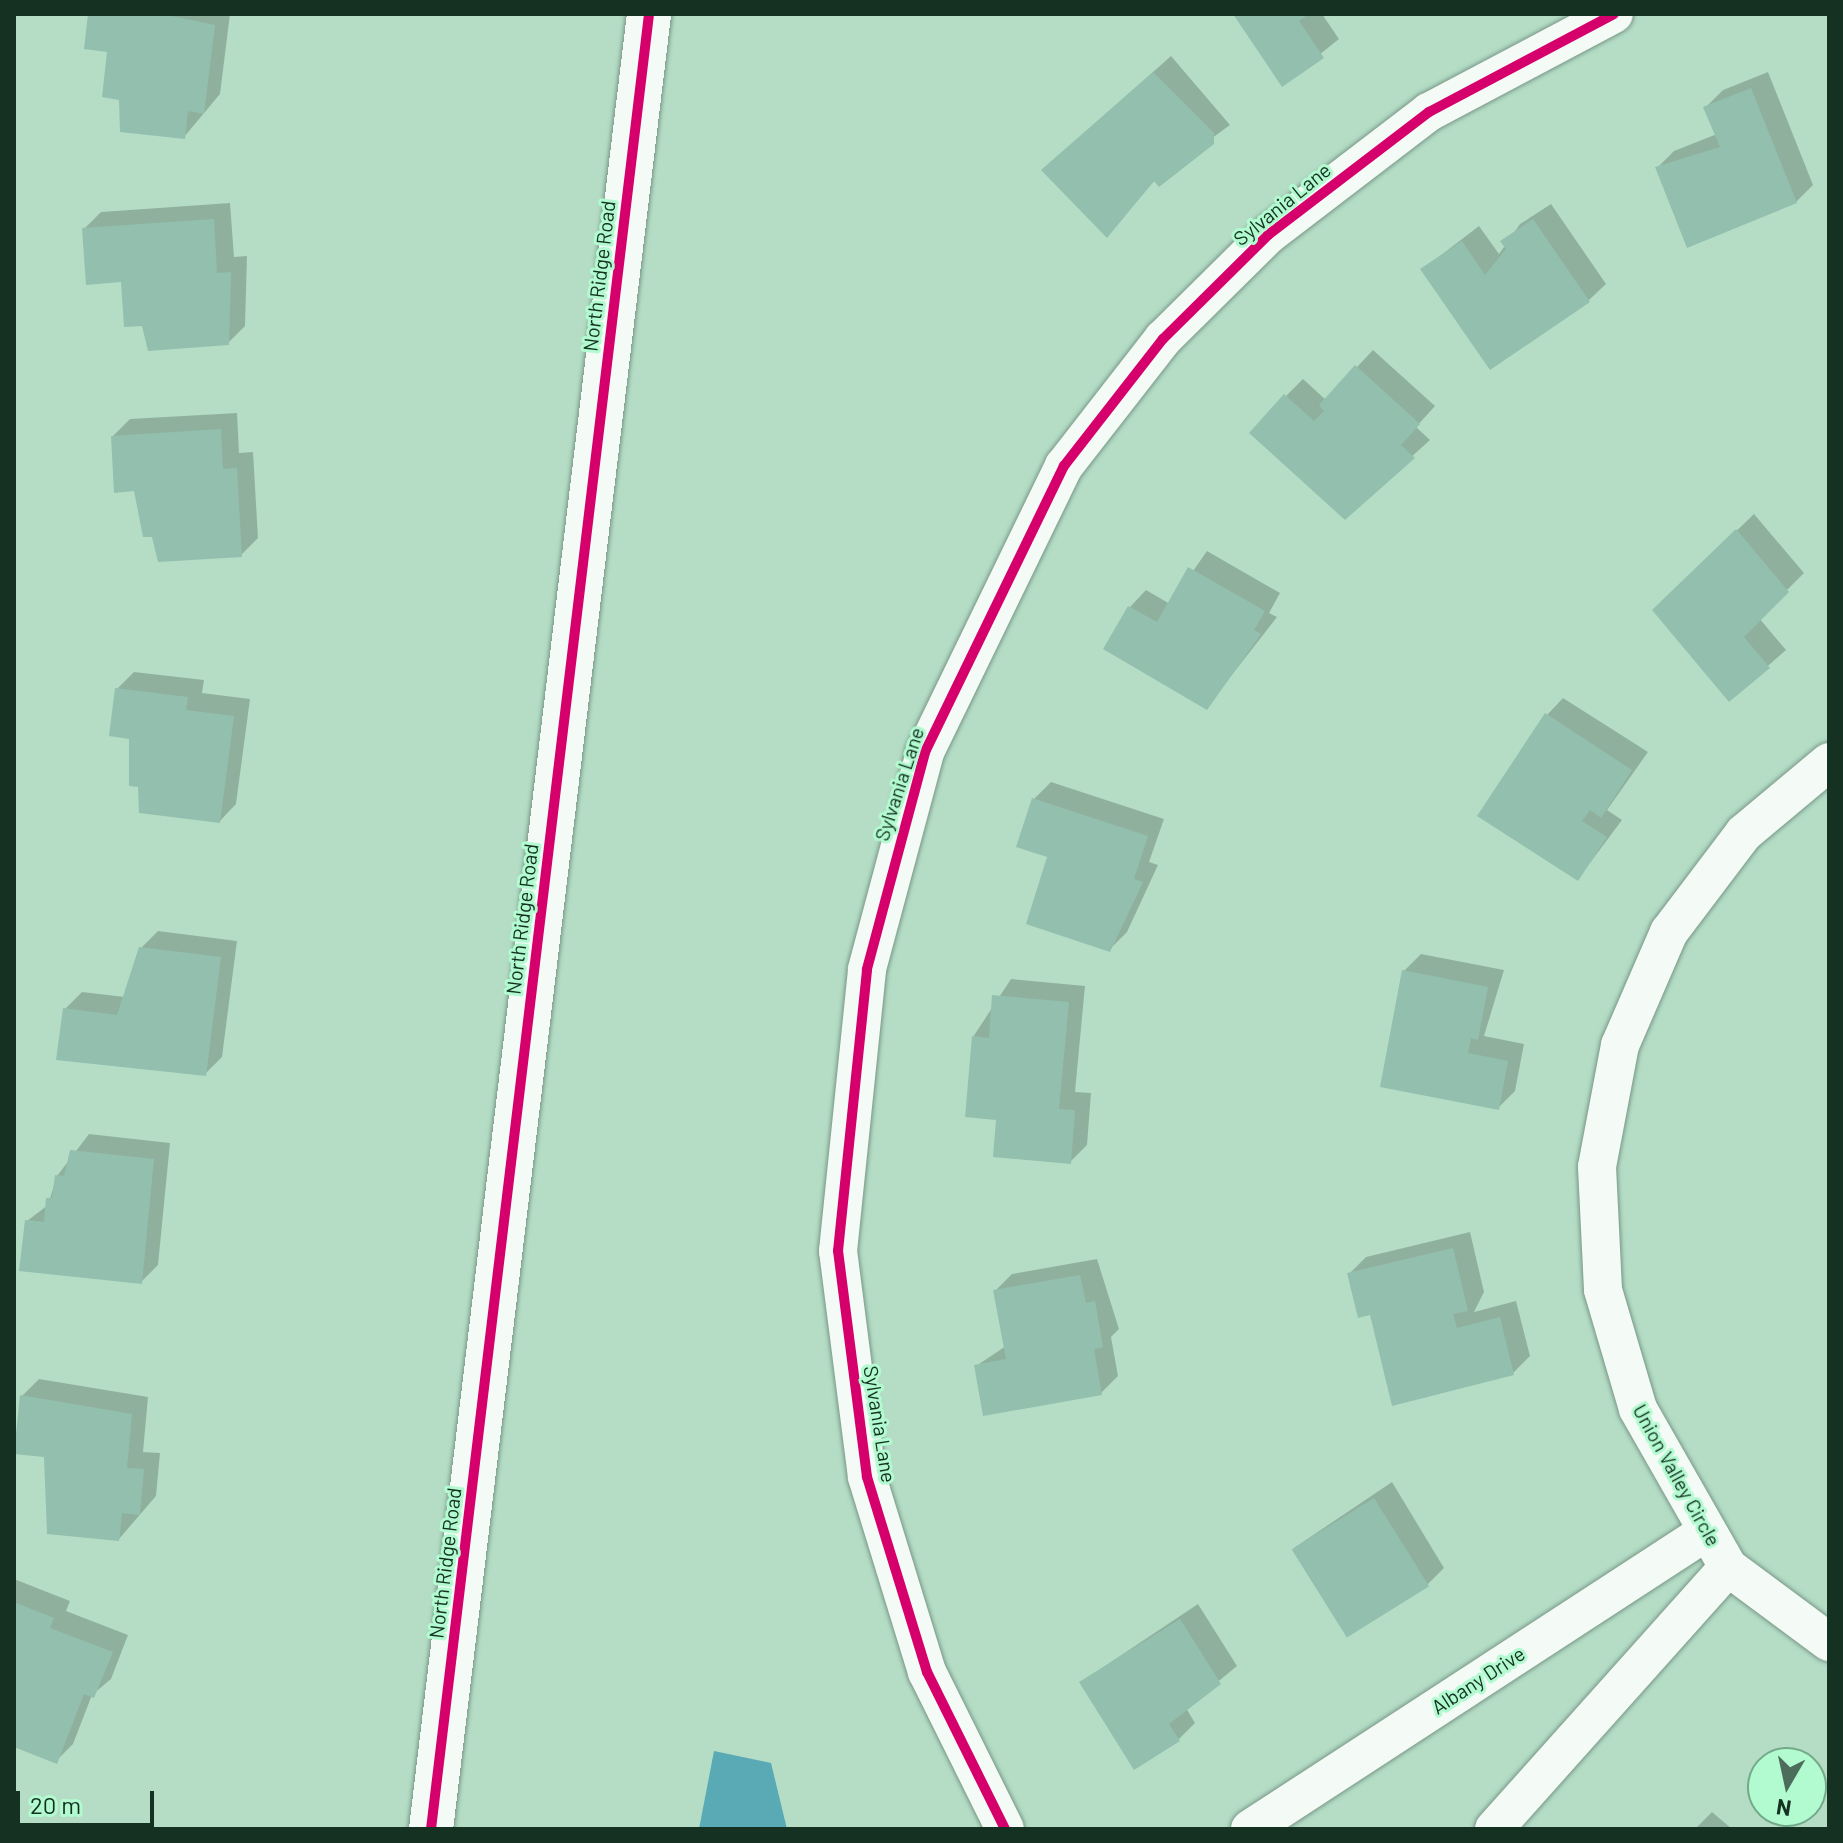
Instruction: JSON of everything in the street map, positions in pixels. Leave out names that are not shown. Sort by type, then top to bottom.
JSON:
[{"type":"street","name":"North Ridge Road","points":[[431,1829],[649,14]]},
{"type":"street","name":"Sylvania Lane","points":[[1005,1829],[927,1672],[867,1477],[838,1251],[867,969],[925,752],[1064,466],[1163,339],[1268,235],[1429,112],[1614,14]]},
{"type":"street","name":"Union Valley Circle","points":[[1829,762],[1744,833],[1669,932],[1620,1045],[1597,1167],[1603,1290],[1633,1394],[1706,1532],[1728,1567],[1829,1642]]},
{"type":"street","name":"Albany Drive","points":[[1250,1829],[1706,1532]]},
{"type":"street","points":[[1494,1829],[1728,1567]]},
{"type":"water","points":[[714,1751],[771,1763],[787,1829],[699,1829]]},
{"type":"building","points":[[88,14],[162,14],[215,25],[204,114],[188,111],[185,139],[120,132],[119,100],[102,97],[107,52],[84,49]]},
{"type":"building","points":[[1233,14],[1309,14],[1299,21],[1324,58],[1282,87]]},
{"type":"building","points":[[1153,72],[1214,133],[1214,144],[1159,187],[1154,181],[1107,238],[1041,170]]},
{"type":"building","points":[[1751,88],[1797,203],[1687,248],[1655,167],[1720,147],[1703,107]]},
{"type":"building","points":[[214,219],[217,273],[231,272],[229,345],[148,351],[142,326],[124,327],[121,282],[86,285],[82,228]]},
{"type":"building","points":[[1533,219],[1590,302],[1490,370],[1420,269],[1462,241],[1485,275],[1506,249],[1500,241]]},
{"type":"building","points":[[1355,365],[1420,424],[1401,445],[1415,458],[1345,520],[1249,433],[1284,394],[1314,421],[1324,411],[1319,405]]},
{"type":"building","points":[[221,429],[223,469],[237,468],[242,557],[158,562],[152,537],[143,537],[134,491],[114,493],[111,436]]},
{"type":"building","points":[[1736,529],[1789,592],[1744,637],[1770,668],[1729,702],[1652,610]]},
{"type":"building","points":[[1188,567],[1265,611],[1254,630],[1261,634],[1207,710],[1103,649],[1128,606],[1157,622]]},
{"type":"building","points":[[115,688],[188,697],[186,710],[234,716],[220,823],[139,813],[138,787],[129,786],[129,739],[109,736]]},
{"type":"building","points":[[1545,713],[1632,770],[1601,818],[1590,810],[1582,821],[1607,837],[1578,881],[1477,816]]},
{"type":"building","points":[[1032,798],[1148,836],[1134,879],[1143,882],[1110,952],[1026,924],[1047,857],[1016,847]]},
{"type":"building","points":[[139,947],[221,957],[206,1076],[56,1060],[63,1008],[117,1015]]},
{"type":"building","points":[[1402,970],[1488,987],[1478,1040],[1471,1038],[1468,1053],[1508,1061],[1499,1110],[1380,1087]]},
{"type":"building","points":[[992,995],[1069,1002],[1059,1109],[1075,1110],[1071,1164],[993,1157],[996,1120],[965,1117],[972,1036],[989,1038]]},
{"type":"building","points":[[70,1150],[154,1159],[142,1284],[19,1271],[25,1220],[44,1222],[46,1198],[52,1198],[55,1175],[64,1176]]},
{"type":"building","points":[[1453,1248],[1468,1311],[1453,1314],[1457,1328],[1500,1317],[1514,1375],[1392,1406],[1370,1315],[1358,1318],[1347,1273]]},
{"type":"building","points":[[1080,1275],[1086,1303],[1095,1301],[1103,1347],[1094,1349],[1102,1395],[983,1416],[974,1365],[1006,1359],[993,1290]]},
{"type":"building","points":[[20,1395],[132,1414],[127,1468],[144,1469],[140,1515],[122,1513],[119,1541],[47,1534],[44,1457],[14,1454]]},
{"type":"building","points":[[1374,1498],[1429,1586],[1347,1638],[1292,1549]]},
{"type":"building","points":[[14,1602],[54,1618],[50,1628],[113,1652],[94,1698],[84,1694],[57,1764],[14,1747]]},
{"type":"building","points":[[1180,1619],[1221,1684],[1169,1724],[1180,1741],[1134,1770],[1079,1682]]},
{"type":"cycle path","points":[[431,1829],[649,14]]},
{"type":"cycle path","points":[[1005,1829],[927,1672],[867,1477],[838,1251],[867,969],[925,752],[1064,466],[1163,339],[1268,235],[1429,112],[1614,14]]}]
